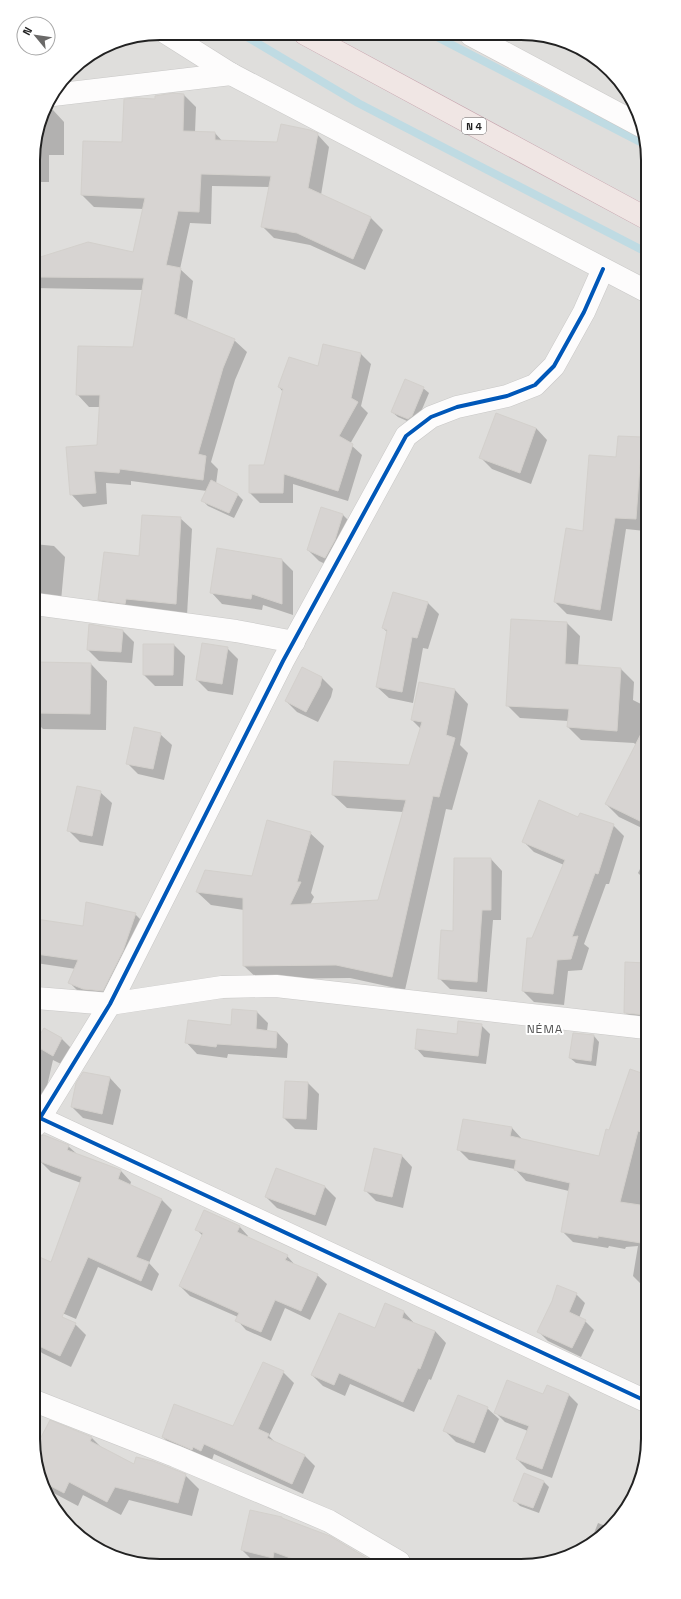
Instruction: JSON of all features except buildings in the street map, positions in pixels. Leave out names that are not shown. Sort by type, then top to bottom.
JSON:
[{"type":"highway","name":"N 4","points":[[316,40],[641,215]]},
{"type":"street","points":[[177,40],[231,74],[641,288]]},
{"type":"street","points":[[481,40],[633,116]]},
{"type":"street","points":[[59,94],[231,74]]},
{"type":"street","points":[[40,1115],[110,1004],[294,642],[406,436],[431,417],[457,407],[507,396],[535,386],[554,366],[584,312],[603,269]]},
{"type":"street","points":[[40,605],[236,631],[294,642]]},
{"type":"street","points":[[40,998],[110,1004],[222,987],[276,986],[641,1027]]},
{"type":"street","points":[[40,1121],[641,1399]]},
{"type":"street","points":[[40,1403],[175,1456],[329,1521],[394,1559]]},
{"type":"shaded area","points":[[152,40],[521,40],[544,42],[567,49],[581,56],[606,75],[625,100],[637,129],[641,160],[641,1447],[637,1470],[632,1485],[621,1506],[600,1529],[588,1539],[574,1547],[552,1555],[521,1559],[160,1559],[137,1557],[107,1547],[93,1539],[81,1529],[60,1506],[52,1492],[44,1470],[40,1439],[40,152],[44,129],[49,114],[60,93],[75,75],[93,60],[107,52],[129,44]]},
{"type":"waterway","points":[[252,40],[358,103],[641,249]]},
{"type":"waterway","points":[[443,40],[639,142]]},
{"type":"cycle path","points":[[40,1118],[110,1004],[283,661],[406,436],[431,417],[457,407],[507,396],[535,385],[554,366],[584,312],[603,269]]},
{"type":"cycle path","points":[[40,1118],[641,1399]]},
{"type":"district","name":"NÉMA","points":[[545,1029]]}]
